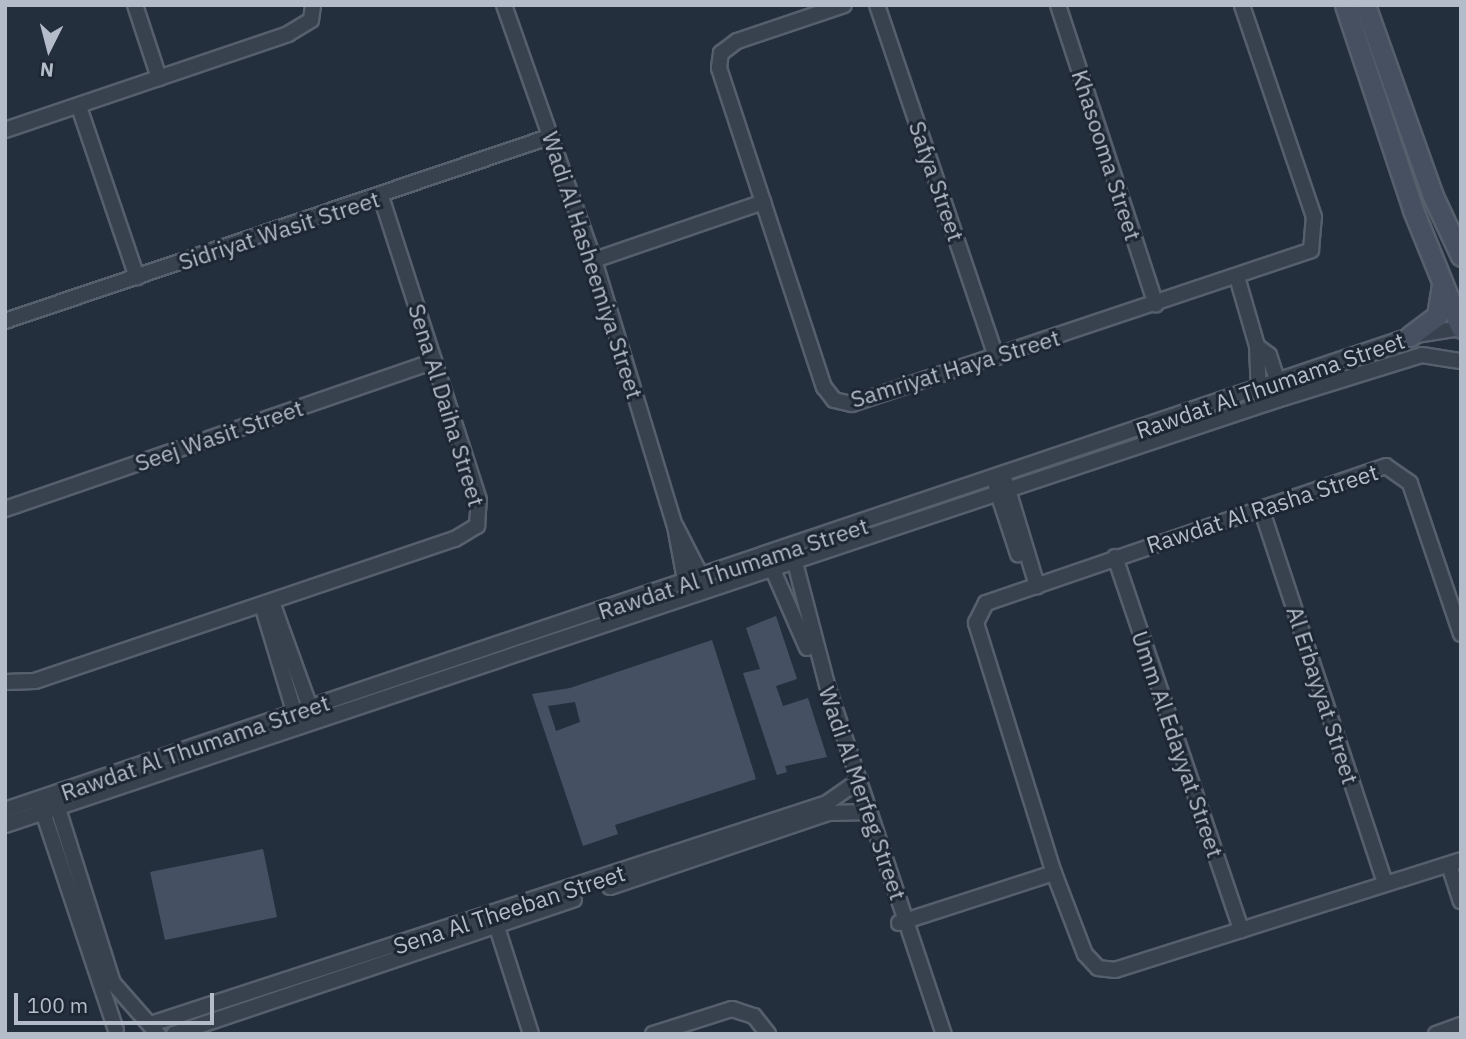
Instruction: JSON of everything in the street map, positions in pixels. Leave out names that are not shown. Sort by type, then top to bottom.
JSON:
[{"type":"main road","points":[[1345,5],[1461,328]]},
{"type":"main road","points":[[1365,5],[1433,197],[1461,256]]},
{"type":"main road","points":[[1409,336],[1437,316],[1442,278]]},
{"type":"street","points":[[135,5],[159,78]]},
{"type":"street","points":[[5,130],[79,107],[298,30],[311,20],[313,5]]},
{"type":"street","name":"Wadi Al Hasheemiya Street","points":[[504,5],[594,260],[675,526],[686,590]]},
{"type":"street","name":"Samriyat Haya Street","points":[[844,5],[722,52],[721,77],[824,387],[834,400],[860,402],[1305,255],[1315,243],[1316,227],[1242,5]]},
{"type":"street","name":"Safya Street","points":[[877,5],[996,357]]},
{"type":"street","name":"Khasooma Street","points":[[1058,5],[1156,304]]},
{"type":"street","points":[[79,107],[137,277]]},
{"type":"street","name":"Sidriyat Wasit Street","points":[[5,321],[552,136]]},
{"type":"street","name":"Sena Al Daiha Street","points":[[5,682],[27,683],[267,603],[477,526],[479,500],[381,195]]},
{"type":"street","points":[[594,260],[763,202]]},
{"type":"street","points":[[1237,277],[1257,346],[1257,388],[1262,405]]},
{"type":"street","name":"Rawdat Al Thumama Street","points":[[1001,485],[1257,388],[1409,336],[1461,328]]},
{"type":"street","points":[[1257,346],[1269,355],[1283,398]]},
{"type":"street","name":"Rawdat Al Thumama Street","points":[[5,825],[48,804],[294,712],[313,714],[1001,485],[1422,355],[1461,361]]},
{"type":"street","name":"Seej Wasit Street","points":[[5,509],[434,361]]},
{"type":"street","name":"Rawdat Al Rasha Street","points":[[1461,634],[1410,483],[1399,471],[1380,467],[986,603],[976,623],[1054,873],[1084,954],[1104,970],[1455,862],[1461,901]]},
{"type":"street","points":[[1001,485],[1033,587]]},
{"type":"street","name":"Al Erbayyat Street","points":[[1261,508],[1385,883]]},
{"type":"street","name":"Wadi Al Hasheemiya Street","points":[[675,526],[705,584]]},
{"type":"street","name":"Wadi Al Merfeg Street","points":[[793,555],[865,811],[935,1034]]},
{"type":"street","name":"Umm Al Edayyat Street","points":[[1115,557],[1241,930]]},
{"type":"street","name":"Wadi Al Merfeg Street","points":[[770,563],[857,783]]},
{"type":"street","points":[[267,603],[300,727]]},
{"type":"street","points":[[267,603],[313,714]]},
{"type":"street","name":"Rawdat Al Thumama Street","points":[[5,810],[48,804],[300,727],[313,714]]},
{"type":"street","name":"Sena Al Theeban Street","points":[[174,1034],[827,803],[857,783]]},
{"type":"street","points":[[48,804],[115,1032]]},
{"type":"street","name":"Sena Al Theeban Street","points":[[115,1032],[150,1026],[829,813],[865,811]]},
{"type":"street","points":[[902,922],[1054,873]]},
{"type":"street","points":[[81,911],[117,992],[150,1026]]},
{"type":"street","points":[[494,920],[531,1034]]},
{"type":"street","name":"Wadi Al Merfeg Street","points":[[902,922],[944,1034]]},
{"type":"street","points":[[653,1034],[732,1009],[754,1016],[768,1034]]},
{"type":"street","points":[[1436,1034],[1461,1025]]},
{"type":"building","points":[[776,616],[797,679],[776,686],[783,706],[808,698],[827,757],[785,766],[787,772],[777,775],[743,673],[760,669],[746,628]]},
{"type":"building","points":[[712,640],[756,779],[615,825],[618,834],[583,846],[532,694],[570,688]],"holes":[[[575,702],[580,722],[556,731],[548,706]]]},
{"type":"building","points":[[263,849],[277,917],[165,940],[150,872]]}]
